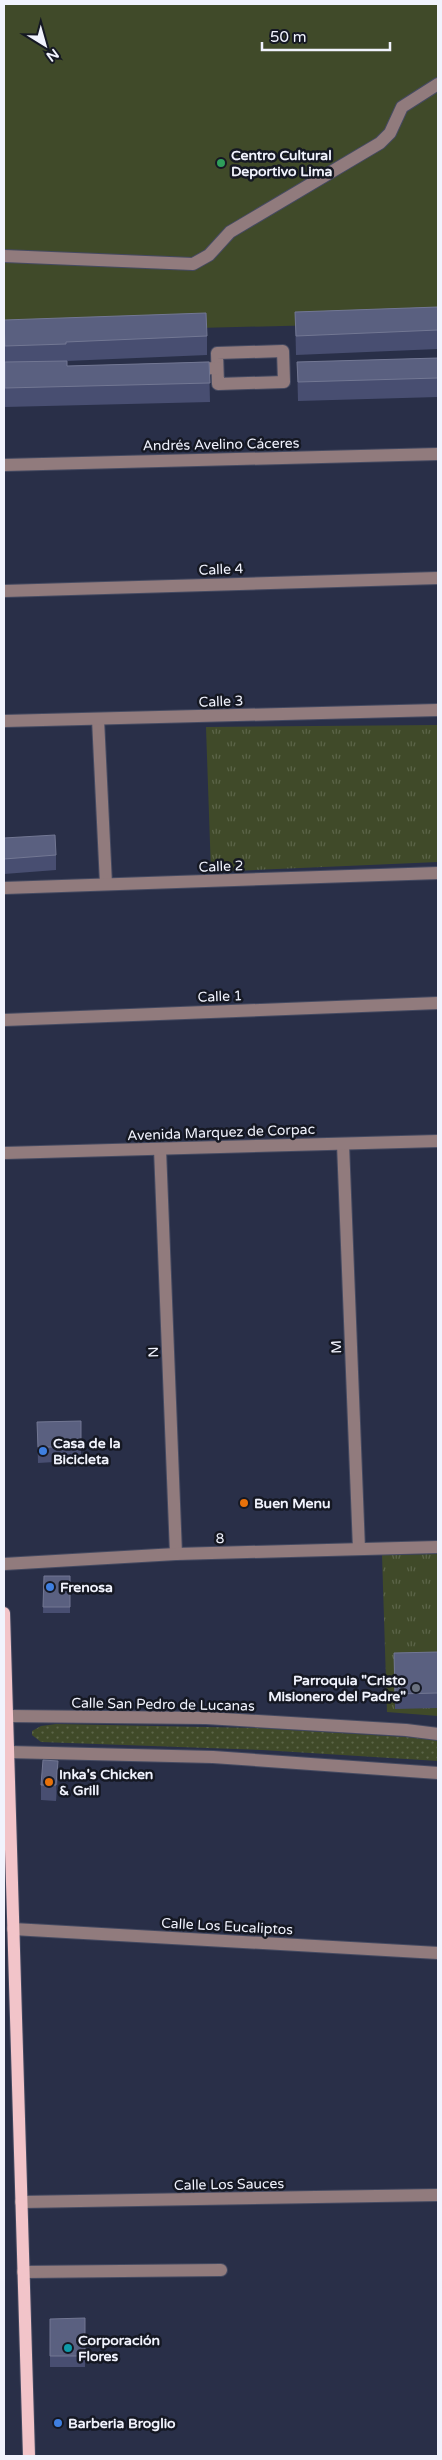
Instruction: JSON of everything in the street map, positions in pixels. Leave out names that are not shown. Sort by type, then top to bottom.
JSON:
[{"type":"main road","points":[[4,1613],[28,2456]]},
{"type":"street","points":[[4,256],[193,264],[210,256],[230,232],[380,143],[390,133],[402,107],[438,84]]},
{"type":"street","points":[[283,351],[288,366],[284,382],[218,384],[217,368],[217,353],[283,351]]},
{"type":"street","points":[[178,369],[217,368]]},
{"type":"street","name":"Andrés Avelino Cáceres","points":[[4,465],[438,454]]},
{"type":"street","name":"Calle 4","points":[[4,591],[438,578]]},
{"type":"street","name":"Calle 3","points":[[4,721],[438,710]]},
{"type":"street","points":[[98,719],[106,884]]},
{"type":"street","name":"Calle 2","points":[[4,888],[438,874]]},
{"type":"street","name":"Calle 1","points":[[4,1020],[438,1003]]},
{"type":"street","name":"Avenida Marquez de Corpac","points":[[4,1153],[438,1141]]},
{"type":"street","name":"M","points":[[343,1144],[359,1549]]},
{"type":"street","name":"N","points":[[160,1149],[176,1554]]},
{"type":"street","name":"8","points":[[4,1564],[176,1554],[438,1547]]},
{"type":"street","name":"Calle San Pedro de Lucanas","points":[[7,1716],[206,1718],[406,1730],[438,1734]]},
{"type":"street","points":[[8,1752],[213,1757],[438,1773]]},
{"type":"street","name":"Calle Los Eucaliptos","points":[[13,1929],[438,1953]]},
{"type":"street","name":"Calle Los Sauces","points":[[21,2202],[438,2195]]},
{"type":"street","points":[[23,2272],[221,2270]]},
{"type":"green space","name":"Centro Cultural Deportivo Lima","points":[[4,4],[438,4],[438,322],[4,333]]},
{"type":"green space","points":[[438,725],[438,862],[211,872],[206,727]]},
{"type":"green space","points":[[438,1554],[438,1716],[387,1712],[382,1555]]},
{"type":"green space","points":[[56,1724],[257,1728],[438,1739],[438,1761],[262,1750],[41,1742],[32,1735],[32,1731],[41,1726]]},
{"type":"building","points":[[438,307],[438,330],[296,336],[295,312]]},
{"type":"building","points":[[206,313],[207,336],[5,346],[4,320]]},
{"type":"building","points":[[438,358],[438,378],[298,382],[297,362]]},
{"type":"building","points":[[67,361],[67,366],[209,362],[210,383],[5,388],[5,362]]},
{"type":"building","points":[[55,835],[56,855],[4,859],[4,838]]},
{"type":"building","points":[[81,1421],[81,1441],[55,1442],[55,1447],[38,1447],[37,1422]]},
{"type":"building","points":[[44,1576],[70,1576],[70,1607],[43,1607]]},
{"type":"building","name":"Parroquia \"Cristo Misionero del Padre\"","points":[[438,1652],[438,1693],[395,1694],[394,1653]]},
{"type":"building","points":[[43,1760],[58,1761],[56,1785],[41,1785]]},
{"type":"building","name":"Corporación Flores","points":[[85,2318],[85,2356],[50,2356],[50,2319]]},
{"type":"place","name":"Centro Cultural Deportivo Lima","points":[[221,163]]},
{"type":"place","name":"Casa de la Bicicleta","points":[[43,1451]]},
{"type":"place","name":"Buen Menu","points":[[244,1503]]},
{"type":"place","name":"Frenosa","points":[[50,1587]]},
{"type":"place","name":"Parroquia \"Cristo Misionero del Padre\"","points":[[416,1688]]},
{"type":"place","name":"Inka's Chicken & Grill","points":[[49,1782]]},
{"type":"place","name":"Corporación Flores","points":[[68,2348]]},
{"type":"place","name":"Barberia Broglio","points":[[58,2423]]}]
